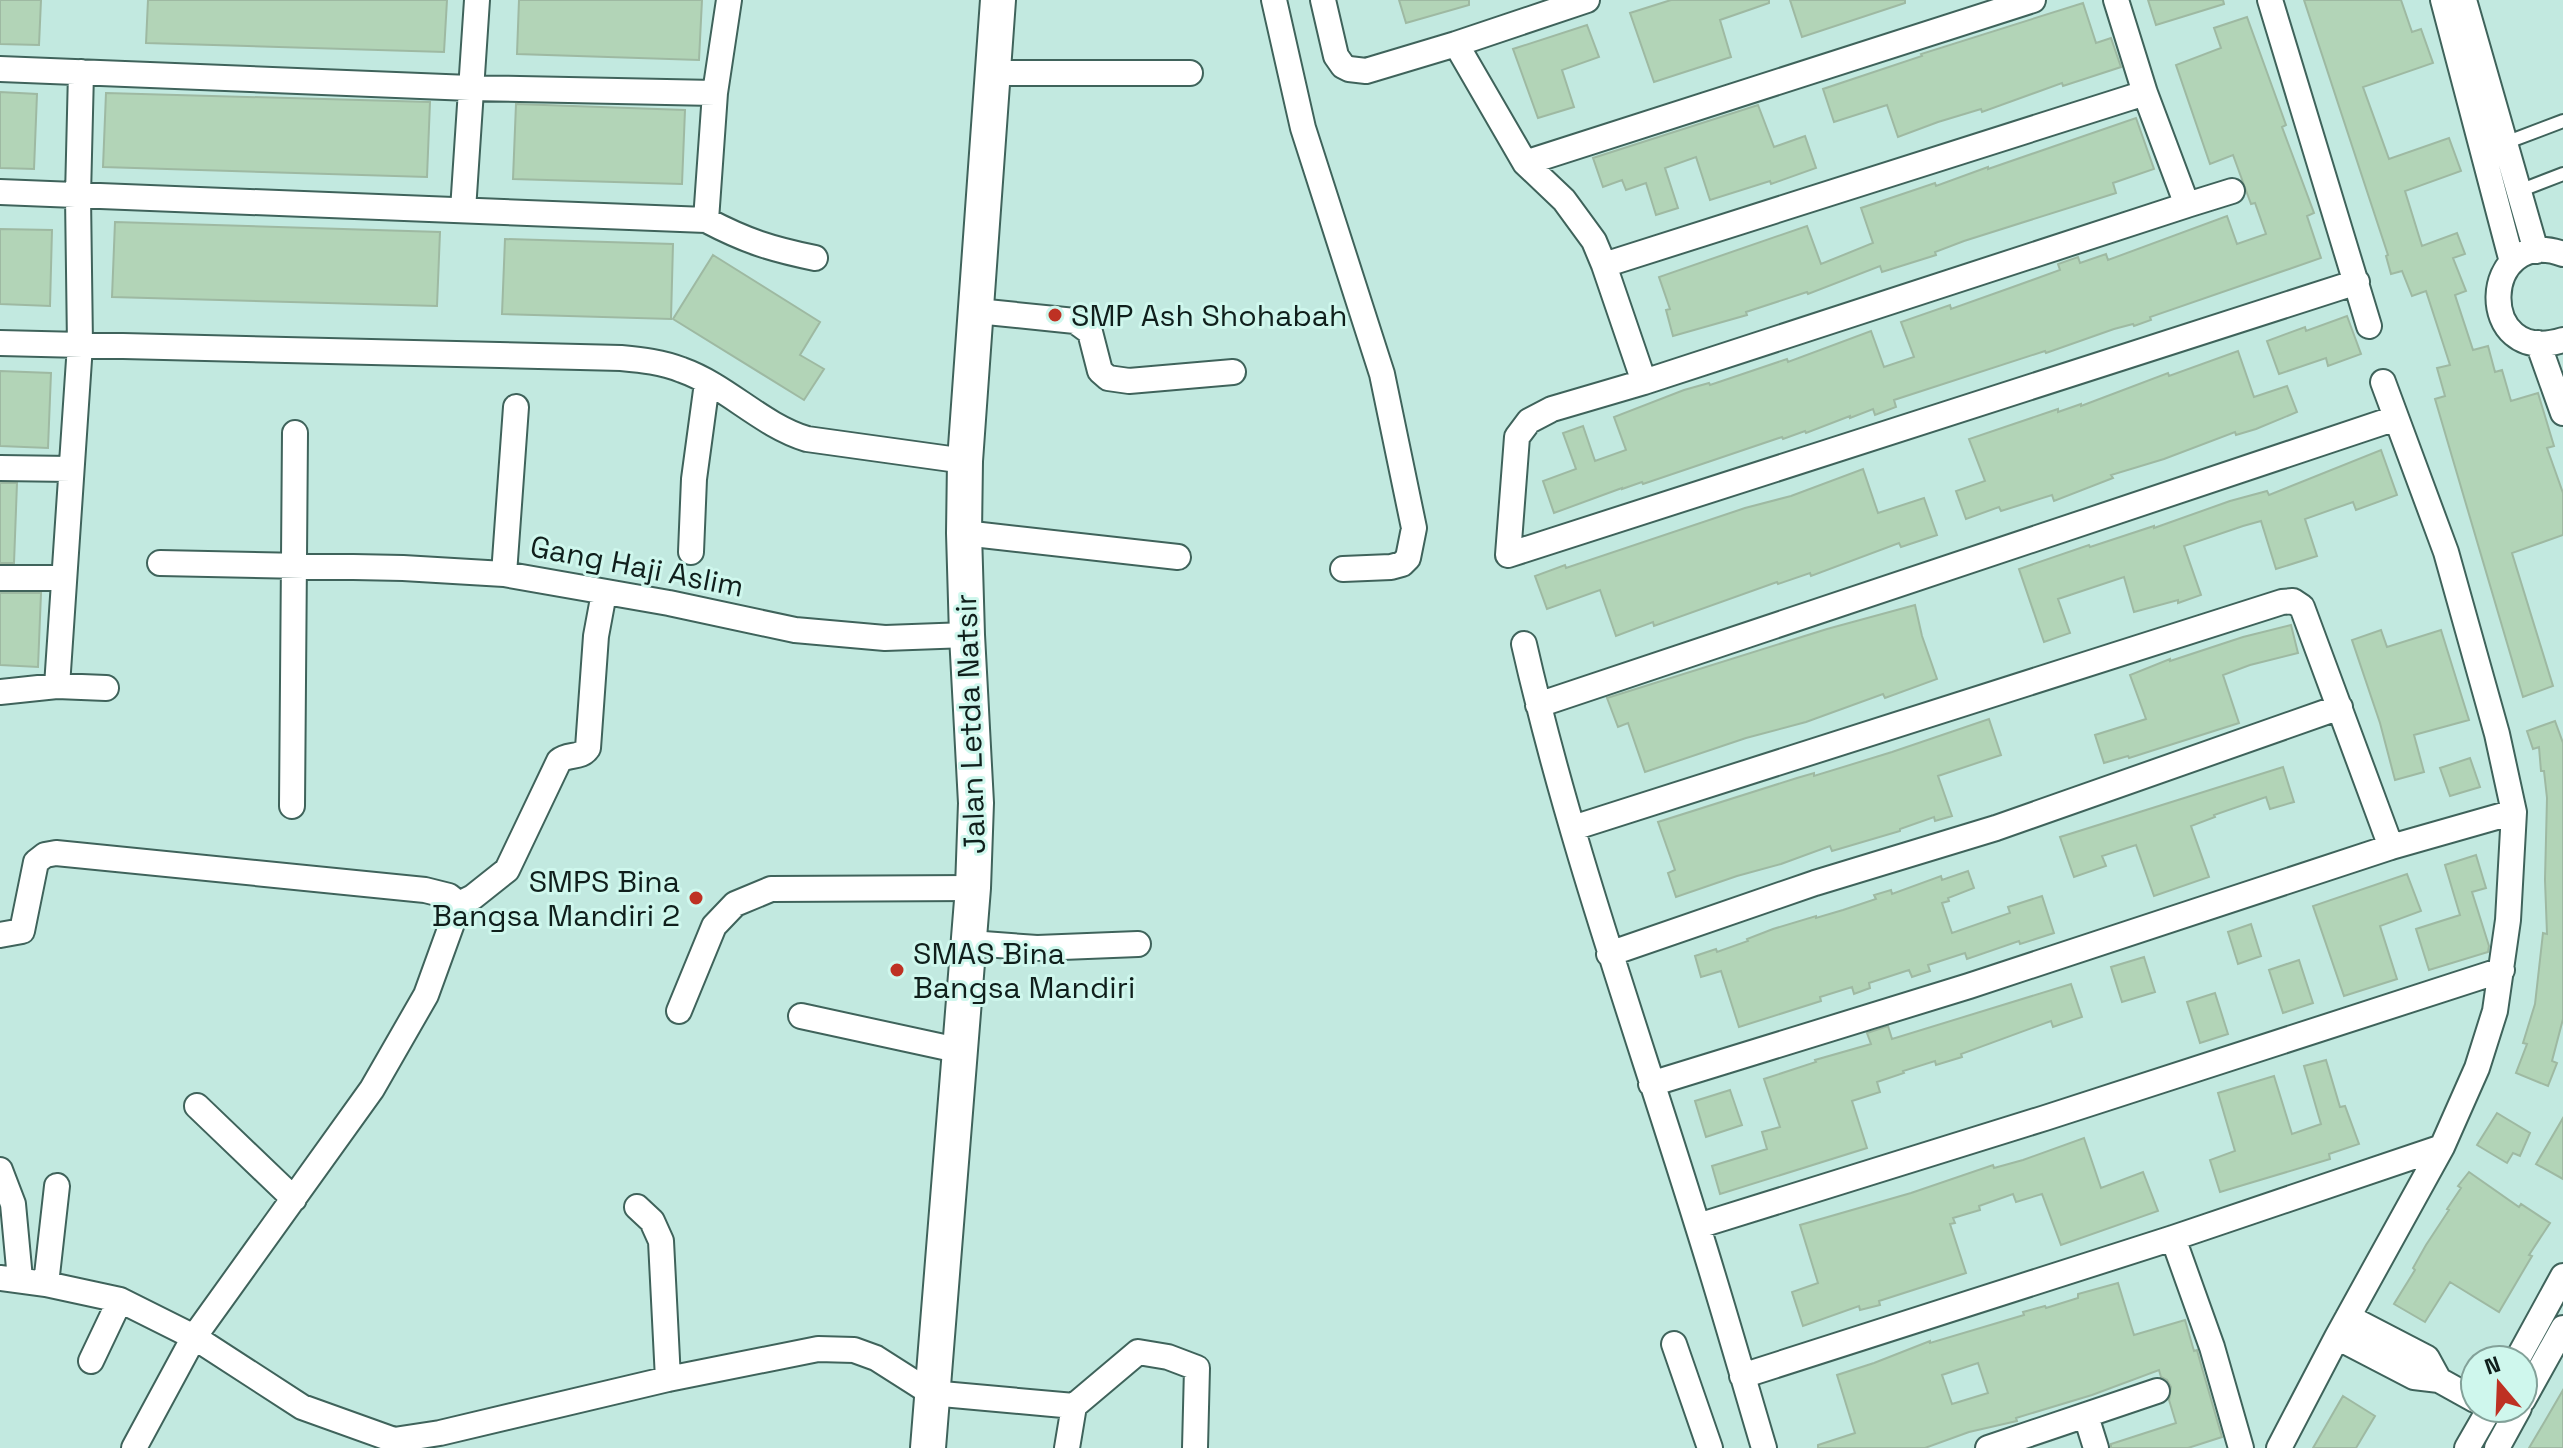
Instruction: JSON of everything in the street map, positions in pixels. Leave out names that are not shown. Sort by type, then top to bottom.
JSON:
[{"type":"main road","name":"Jalan Letda Natsir","points":[[928,1448],[973,888],[976,803],[967,635],[965,461],[998,0]]},
{"type":"street","points":[[463,210],[477,0]]},
{"type":"street","points":[[706,220],[715,93],[729,0]]},
{"type":"street","points":[[1274,0],[1303,128],[1382,374],[1414,528],[1408,558],[1402,564],[1343,569]]},
{"type":"street","points":[[1323,0],[1336,56],[1343,66],[1366,71],[1587,0]]},
{"type":"street","points":[[1525,163],[2033,0]]},
{"type":"street","points":[[2116,0],[2145,93],[2187,205]]},
{"type":"street","points":[[2270,0],[2369,326]]},
{"type":"street","points":[[2443,0],[2512,262]]},
{"type":"street","points":[[2464,0],[2536,251]]},
{"type":"street","points":[[1456,44],[1525,163],[1564,200],[1594,241],[1644,382]]},
{"type":"street","points":[[0,69],[470,88],[715,93]]},
{"type":"street","points":[[57,686],[80,345],[78,196],[81,72]]},
{"type":"street","points":[[994,73],[1190,73]]},
{"type":"street","points":[[1604,265],[2145,93]]},
{"type":"street","points":[[2232,191],[1552,409],[1529,421],[1517,437],[1508,555],[2357,282]]},
{"type":"street","points":[[0,192],[706,220],[770,249],[815,258]]},
{"type":"street","points":[[2563,254],[2548,250],[2524,254],[2512,262],[2499,285],[2499,311],[2513,332],[2538,343],[2563,340]]},
{"type":"street","points":[[977,311],[1075,321],[1090,332],[1100,371],[1108,378],[1129,381],[1233,372]]},
{"type":"street","points":[[0,343],[652,361],[683,370],[785,433],[807,439],[965,461]]},
{"type":"street","points":[[2538,343],[2563,413]]},
{"type":"street","points":[[2279,1448],[2442,1147],[2488,1037],[2495,1011],[2508,920],[2514,812],[2497,734],[2446,552],[2383,382]]},
{"type":"street","points":[[691,552],[694,479],[707,383]]},
{"type":"street","points":[[504,574],[516,407]]},
{"type":"street","points":[[1538,705],[2396,418]]},
{"type":"street","points":[[292,806],[295,433]]},
{"type":"street","points":[[0,468],[71,469]]},
{"type":"street","points":[[964,533],[1178,557]]},
{"type":"street","name":"Gang Haji Aslim","points":[[160,563],[403,568],[504,574],[669,603],[795,630],[885,638],[967,635]]},
{"type":"street","points":[[0,578],[64,578]]},
{"type":"street","points":[[134,1448],[194,1337],[372,1089],[426,995],[459,904],[507,870],[559,761],[581,754],[588,748],[596,636],[604,593]]},
{"type":"street","points":[[1573,828],[2293,601],[2302,607],[2391,847]]},
{"type":"street","points":[[1524,644],[1538,705],[1609,954],[1698,1226],[1764,1448]]},
{"type":"street","points":[[0,692],[57,686],[106,688]]},
{"type":"street","points":[[1609,954],[1815,883],[1996,828],[2340,707]]},
{"type":"street","points":[[1651,1084],[1969,986],[2391,847],[2514,812]]},
{"type":"street","points":[[0,935],[22,931],[36,862],[45,855],[56,853],[425,890],[449,896],[459,904]]},
{"type":"street","points":[[679,1011],[714,926],[735,904],[771,889],[973,888]]},
{"type":"street","points":[[970,943],[1037,948],[1138,944]]},
{"type":"street","points":[[1698,1226],[2502,970]]},
{"type":"street","points":[[801,1016],[962,1051]]},
{"type":"street","points":[[197,1106],[294,1199]]},
{"type":"street","points":[[1742,1376],[2173,1238],[2442,1147]]},
{"type":"street","points":[[0,1170],[13,1204],[10,1278],[120,1300],[194,1337],[302,1407],[393,1444],[668,1379],[818,1349],[854,1350],[876,1358],[931,1393],[1074,1406]]},
{"type":"street","points":[[46,1284],[57,1186]]},
{"type":"street","points":[[637,1207],[652,1221],[661,1241],[668,1379]]},
{"type":"street","points":[[2173,1238],[2212,1347],[2241,1448]]},
{"type":"street","points":[[2526,1344],[2563,1276]]},
{"type":"street","points":[[91,1361],[120,1300]]},
{"type":"street","points":[[2342,1327],[2414,1377],[2439,1380],[2459,1391]]},
{"type":"street","points":[[1674,1344],[1710,1448]]},
{"type":"street","points":[[2539,1376],[2559,1344]]},
{"type":"street","points":[[1067,1448],[1074,1406],[1138,1352],[1168,1357],[1197,1368],[1195,1448]]},
{"type":"street","points":[[1988,1448],[2157,1391]]},
{"type":"street","points":[[2086,1416],[2096,1448]]},
{"type":"street","points":[[2467,1448],[2481,1424]]},
{"type":"street","points":[[2497,1448],[2510,1424]]},
{"type":"lane","points":[[2505,143],[2563,121]]},
{"type":"lane","points":[[2519,191],[2563,174]]},
{"type":"building","points":[[0,0],[41,0],[39,45],[0,44]]},
{"type":"building","points":[[148,0],[447,0],[444,52],[146,43]]},
{"type":"building","points":[[519,0],[702,0],[699,60],[517,54]]},
{"type":"building","points":[[1399,0],[1469,0],[1469,5],[1406,23]]},
{"type":"building","points":[[1671,0],[1769,0],[1769,3],[1720,20],[1731,57],[1654,82],[1630,13]]},
{"type":"building","points":[[1790,0],[1905,0],[1905,3],[1802,37]]},
{"type":"building","points":[[2148,0],[2223,0],[2224,4],[2156,25]]},
{"type":"building","points":[[2304,0],[2401,0],[2412,32],[2421,29],[2433,63],[2363,87],[2389,159],[2449,138],[2461,171],[2405,191],[2422,246],[2457,233],[2465,254],[2453,258],[2466,291],[2455,295],[2473,350],[2488,346],[2495,372],[2502,370],[2511,401],[2538,393],[2554,446],[2547,448],[2563,493],[2563,535],[2512,553],[2553,686],[2523,697],[2435,399],[2445,396],[2437,368],[2450,365],[2426,291],[2412,296],[2402,271],[2391,274],[2388,255]]},
{"type":"building","points":[[2083,3],[2096,43],[2111,38],[2121,67],[2063,86],[2062,83],[1982,112],[1981,109],[1898,137],[1887,105],[1834,122],[1823,89],[1921,54]]},
{"type":"building","points":[[2247,17],[2286,125],[2282,127],[2314,213],[2307,216],[2321,258],[2150,317],[2151,320],[2134,326],[2114,329],[1894,400],[1896,407],[1875,415],[1873,409],[1850,416],[1806,433],[1782,437],[1643,484],[1622,488],[1554,513],[1543,481],[1576,469],[1563,433],[1583,426],[1595,461],[1626,450],[1614,417],[1684,390],[1710,385],[1787,359],[1788,362],[1871,331],[1884,367],[1914,357],[1901,322],[1950,305],[1951,309],[2060,270],[2058,264],[2078,257],[2080,263],[2106,254],[2108,260],[2227,216],[2237,244],[2266,234],[2233,155],[2210,164],[2176,65],[2221,48],[2214,28]]},
{"type":"building","points":[[1587,25],[1599,57],[1562,70],[1574,107],[1538,118],[1513,49]]},
{"type":"building","points":[[0,92],[37,94],[34,169],[0,168]]},
{"type":"building","points":[[106,93],[430,102],[427,177],[103,167]]},
{"type":"building","points":[[516,104],[685,110],[682,184],[513,179]]},
{"type":"building","points":[[1758,105],[1774,147],[1805,136],[1816,168],[1710,200],[1696,157],[1665,168],[1678,208],[1656,215],[1646,183],[1626,190],[1622,180],[1603,187],[1593,158]]},
{"type":"building","points":[[2136,118],[2154,169],[2113,183],[2116,193],[1964,241],[1935,252],[1936,255],[1882,272],[1880,266],[1808,294],[1746,312],[1747,315],[1673,336],[1666,310],[1670,309],[1659,277],[1807,226],[1821,264],[1873,243],[1861,208],[1988,169]]},
{"type":"building","points":[[115,222],[440,232],[437,306],[112,297]]},
{"type":"building","points":[[0,229],[52,230],[50,306],[0,304]]},
{"type":"building","points":[[505,239],[673,244],[671,319],[502,314]]},
{"type":"building","points":[[713,255],[820,322],[800,355],[824,369],[804,400],[673,319]]},
{"type":"building","points":[[2347,316],[2361,354],[2328,366],[2326,358],[2279,374],[2267,341]]},
{"type":"building","points":[[2238,351],[2254,397],[2287,386],[2297,412],[2256,429],[2236,435],[2235,432],[2111,475],[2113,478],[2054,501],[2052,495],[2001,511],[1999,507],[1966,519],[1956,491],[1985,481],[1969,439],[2058,409],[2058,412],[2081,406]]},
{"type":"building","points":[[0,371],[51,373],[48,448],[0,446]]},
{"type":"building","points":[[2381,450],[2397,495],[2356,510],[2353,502],[2305,519],[2317,556],[2276,569],[2261,521],[2243,526],[2184,546],[2201,595],[2134,612],[2124,577],[2058,599],[2070,633],[2044,642],[2019,569],[2230,501],[2267,491],[2269,495]]},
{"type":"building","points":[[1863,469],[1878,513],[1924,498],[1937,535],[1901,547],[1899,543],[1811,576],[1810,573],[1777,582],[1654,626],[1653,622],[1616,636],[1600,590],[1547,609],[1535,576],[1791,496]]},
{"type":"building","points":[[0,483],[17,483],[14,563],[0,563]]},
{"type":"building","points":[[0,593],[41,593],[38,667],[0,665]]},
{"type":"building","points":[[1915,605],[1937,679],[1645,772],[1628,723],[1618,727],[1607,698],[1827,629]]},
{"type":"building","points":[[2291,625],[2298,653],[2223,675],[2239,723],[2104,763],[2095,735],[2146,719],[2130,675],[2170,659]]},
{"type":"building","points":[[2381,630],[2387,647],[2441,630],[2469,720],[2414,735],[2424,772],[2395,780],[2352,640]]},
{"type":"building","points":[[1989,719],[2001,755],[1938,776],[1952,816],[1935,821],[1934,817],[1900,831],[1832,851],[1830,846],[1676,897],[1668,873],[1675,870],[1658,822],[1892,752]]},
{"type":"building","points":[[2555,721],[2563,743],[2563,1019],[2552,1061],[2557,1063],[2548,1086],[2516,1073],[2527,1044],[2523,1043],[2535,1004],[2543,933],[2547,934],[2547,798],[2539,747],[2533,749],[2527,731]]},
{"type":"building","points":[[2470,758],[2480,787],[2450,796],[2440,768]]},
{"type":"building","points":[[2283,767],[2294,802],[2270,809],[2266,797],[2191,826],[2209,877],[2154,896],[2136,845],[2102,856],[2106,866],[2074,877],[2060,837]]},
{"type":"building","points":[[2476,855],[2486,888],[2472,892],[2489,946],[2488,952],[2429,970],[2416,929],[2460,915],[2445,865]]},
{"type":"building","points":[[1968,871],[1974,888],[1942,903],[1952,933],[2010,913],[2008,907],[2042,896],[2054,933],[1967,959],[1965,953],[1928,965],[1930,971],[1912,977],[1909,970],[1869,983],[1870,988],[1854,994],[1852,987],[1820,997],[1821,1001],[1739,1027],[1721,971],[1701,977],[1695,956],[1716,949],[1717,952],[1773,929],[1876,899],[1874,895],[1891,890],[1892,894],[1941,876],[1942,880]]},
{"type":"building","points":[[2407,874],[2421,911],[2380,926],[2397,979],[2344,996],[2313,906]]},
{"type":"building","points":[[2251,924],[2261,956],[2238,964],[2228,932]]},
{"type":"building","points":[[2144,957],[2155,992],[2122,1002],[2111,967]]},
{"type":"building","points":[[2299,960],[2313,1003],[2283,1013],[2269,970]]},
{"type":"building","points":[[2071,984],[2082,1017],[2053,1027],[2051,1021],[1961,1054],[1962,1057],[1903,1071],[1877,1082],[1880,1092],[1852,1101],[1867,1148],[1720,1194],[1712,1166],[1767,1149],[1762,1132],[1780,1127],[1764,1079],[1871,1044],[1867,1033],[1888,1026],[1892,1039]]},
{"type":"building","points":[[2215,993],[2228,1034],[2200,1043],[2187,1002]]},
{"type":"building","points":[[2326,1060],[2340,1107],[2345,1106],[2359,1144],[2329,1154],[2330,1159],[2220,1192],[2210,1160],[2235,1151],[2218,1093],[2274,1076],[2292,1134],[2321,1124],[2304,1066]]},
{"type":"building","points":[[1730,1090],[1742,1125],[1706,1137],[1695,1101]]},
{"type":"building","points":[[2497,1113],[2530,1133],[2520,1156],[2513,1153],[2507,1163],[2477,1145]]},
{"type":"building","points":[[2563,1118],[2563,1179],[2536,1164]]},
{"type":"building","points":[[2084,1138],[2101,1188],[2143,1172],[2158,1211],[2061,1245],[2042,1194],[2016,1202],[2013,1194],[1979,1206],[1980,1210],[1953,1218],[1955,1223],[1950,1224],[1966,1273],[1879,1301],[1880,1305],[1860,1310],[1859,1306],[1803,1326],[1792,1292],[1818,1283],[1800,1225],[1993,1165],[1994,1168],[2023,1160]]},
{"type":"building","points":[[2469,1172],[2519,1207],[2521,1204],[2550,1223],[2499,1312],[2450,1282],[2425,1322],[2394,1304],[2461,1188],[2458,1186]]},
{"type":"building","points":[[2118,1283],[2134,1335],[2185,1320],[2222,1437],[2188,1448],[2111,1448],[2111,1444],[2176,1423],[2169,1400],[2171,1387],[2161,1377],[2159,1370],[2016,1418],[2017,1421],[1969,1432],[1925,1448],[1818,1448],[1818,1445],[1855,1433],[1837,1375],[1930,1341],[2078,1298],[2078,1294]],"holes":[[[1978,1363],[1988,1393],[1952,1404],[1942,1375]]]},
{"type":"building","points":[[2563,1390],[2563,1448],[2529,1448],[2545,1421]]},
{"type":"building","points":[[2343,1396],[2375,1416],[2356,1448],[2313,1448]]},
{"type":"place","name":"SMP Ash Shohabah","points":[[1055,315]]},
{"type":"place","name":"SMPS Bina Bangsa Mandiri 2","points":[[696,898]]},
{"type":"place","name":"SMAS Bina Bangsa Mandiri","points":[[897,970]]}]
